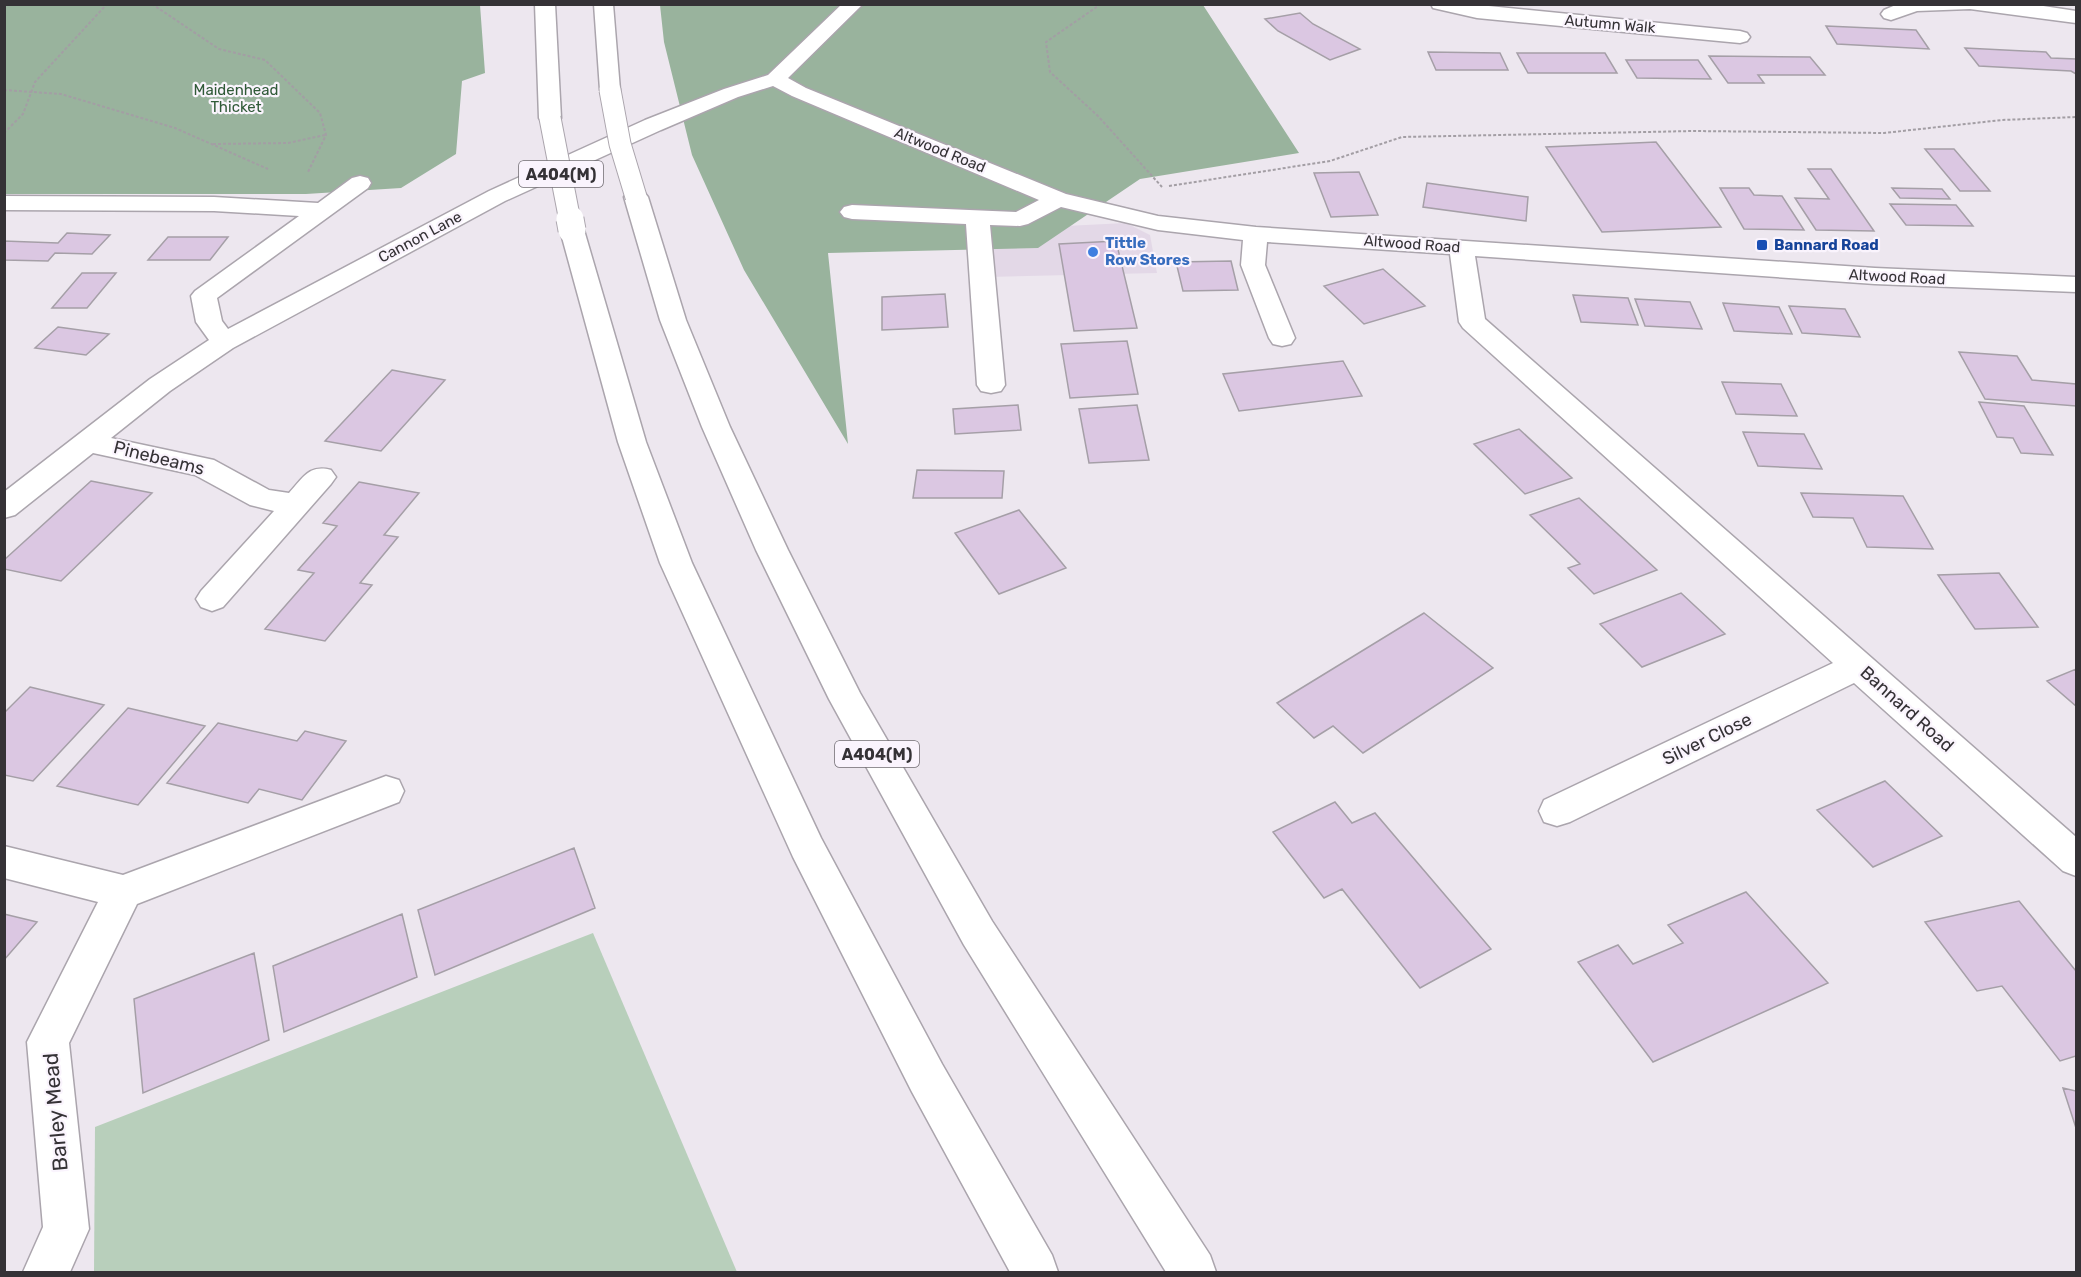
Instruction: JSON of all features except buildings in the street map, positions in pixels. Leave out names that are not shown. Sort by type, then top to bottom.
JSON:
[{"type":"main road","name":"A404(M)","points":[[545,4],[550,118],[572,230],[632,442],[676,563],[806,846],[927,1078],[1035,1272]]},
{"type":"main road","name":"A404(M)","points":[[603,4],[610,90],[621,144],[673,320],[716,427],[772,550],[846,699],[978,933],[1193,1272]]},
{"type":"main road","name":"Cannon Lane","points":[[4,508],[160,385],[224,342],[497,196],[653,125],[731,93],[775,80],[854,4]]},
{"type":"main road","name":"Autumn Walk","points":[[1440,4],[1477,12],[1740,37]]},
{"type":"main road","points":[[1891,14],[1914,5],[1966,4]]},
{"type":"main road","points":[[1974,4],[2076,17]]},
{"type":"main road","name":"Altwood Road","points":[[775,80],[1058,199],[1158,223],[1256,234],[1875,276],[2076,284]]},
{"type":"main road","points":[[224,342],[209,322],[204,296],[360,183]]},
{"type":"main road","points":[[852,212],[1020,219],[1058,199]]},
{"type":"main road","points":[[4,203],[214,204],[324,210]]},
{"type":"main road","points":[[977,218],[991,385]]},
{"type":"main road","points":[[1256,234],[1253,265],[1282,338]]},
{"type":"main road","name":"Bannard Road","points":[[1461,247],[1472,322],[2076,860]]},
{"type":"main road","name":"Pinebeams","points":[[87,442],[204,467],[261,498],[296,505]]},
{"type":"main road","points":[[212,599],[321,477]]},
{"type":"main road","name":"Silver Close","points":[[1557,811],[1858,666]]},
{"type":"main road","points":[[4,862],[123,892],[386,791]]},
{"type":"main road","name":"Barley Mead","points":[[46,1272],[66,1229],[48,1042],[123,892]]},
{"type":"path","points":[[4,133],[23,114],[35,82],[107,4]]},
{"type":"path","points":[[152,4],[219,49],[265,60],[320,113],[326,135],[307,174]]},
{"type":"path","points":[[1101,4],[1046,42],[1050,72],[1098,117],[1162,187],[1330,161],[1402,137],[1694,131],[1884,133],[2002,120],[2076,117]]},
{"type":"path","points":[[4,90],[61,94],[176,128],[272,171]]},
{"type":"path","points":[[212,144],[288,143],[326,135]]},
{"type":"shaded area","points":[[1126,223],[1150,235],[1157,273],[988,277],[987,230]]},
{"type":"green space","name":"Maidenhead Thicket","points":[[4,5],[480,5],[485,73],[462,81],[456,154],[401,188],[306,194],[5,194]]},
{"type":"green space","points":[[660,5],[1203,5],[1299,153],[1140,179],[1038,248],[828,253],[848,444],[744,270],[692,155],[664,42]]},
{"type":"green space","points":[[593,933],[737,1272],[94,1272],[95,1127]]},
{"type":"place","name":"Bannard Road","points":[[1762,245]]},
{"type":"place","name":"Tittle Row Stores","points":[[1093,252]]}]
